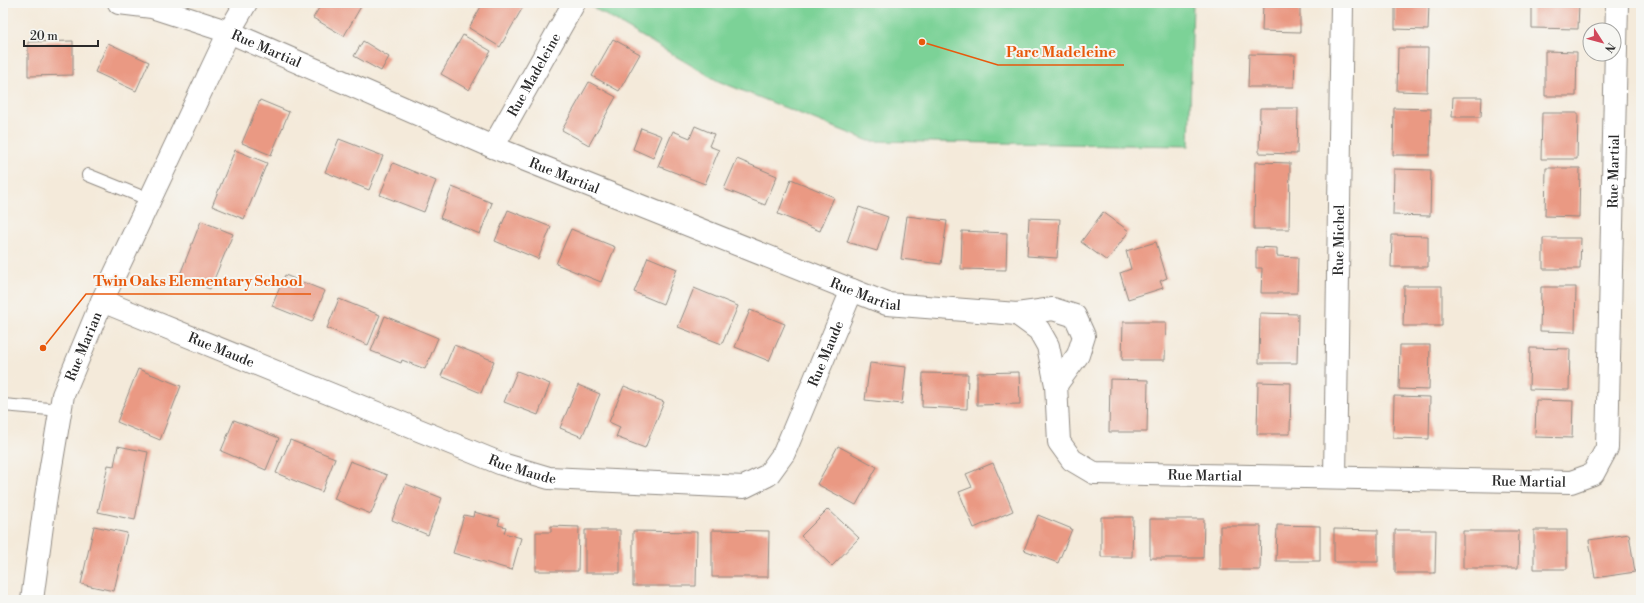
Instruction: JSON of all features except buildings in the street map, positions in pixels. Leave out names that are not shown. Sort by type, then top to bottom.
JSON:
[{"type":"street","name":"Rue Martial","points":[[119,3],[152,7],[230,32],[493,147],[887,304],[1017,314],[1053,309],[1075,316],[1084,336],[1078,355],[1056,385]]},
{"type":"street","name":"Rue Marian","points":[[32,600],[46,496],[63,396],[102,301],[230,32],[246,3]]},
{"type":"street","name":"Rue Madeleine","points":[[493,147],[574,3]]},
{"type":"street","name":"Rue Michel","points":[[1335,477],[1342,3]]},
{"type":"street","name":"Rue Martial","points":[[1017,314],[1039,330],[1048,346],[1056,385],[1059,442],[1072,460],[1094,473],[1571,482],[1593,474],[1607,448],[1618,3]]},
{"type":"street","name":"Rue Maude","points":[[102,301],[502,464],[549,478],[744,487],[768,475],[784,453],[852,290]]},
{"type":"lane","points":[[88,175],[150,200]]},
{"type":"lane","points":[[3,406],[61,410]]},
{"type":"green space","points":[[585,3],[1193,3],[1189,146],[869,141],[718,81]]},
{"type":"place","name":"Parc Madeleine","points":[[922,42]]},
{"type":"place","name":"Twin Oaks Elementary School","points":[[43,348]]}]
